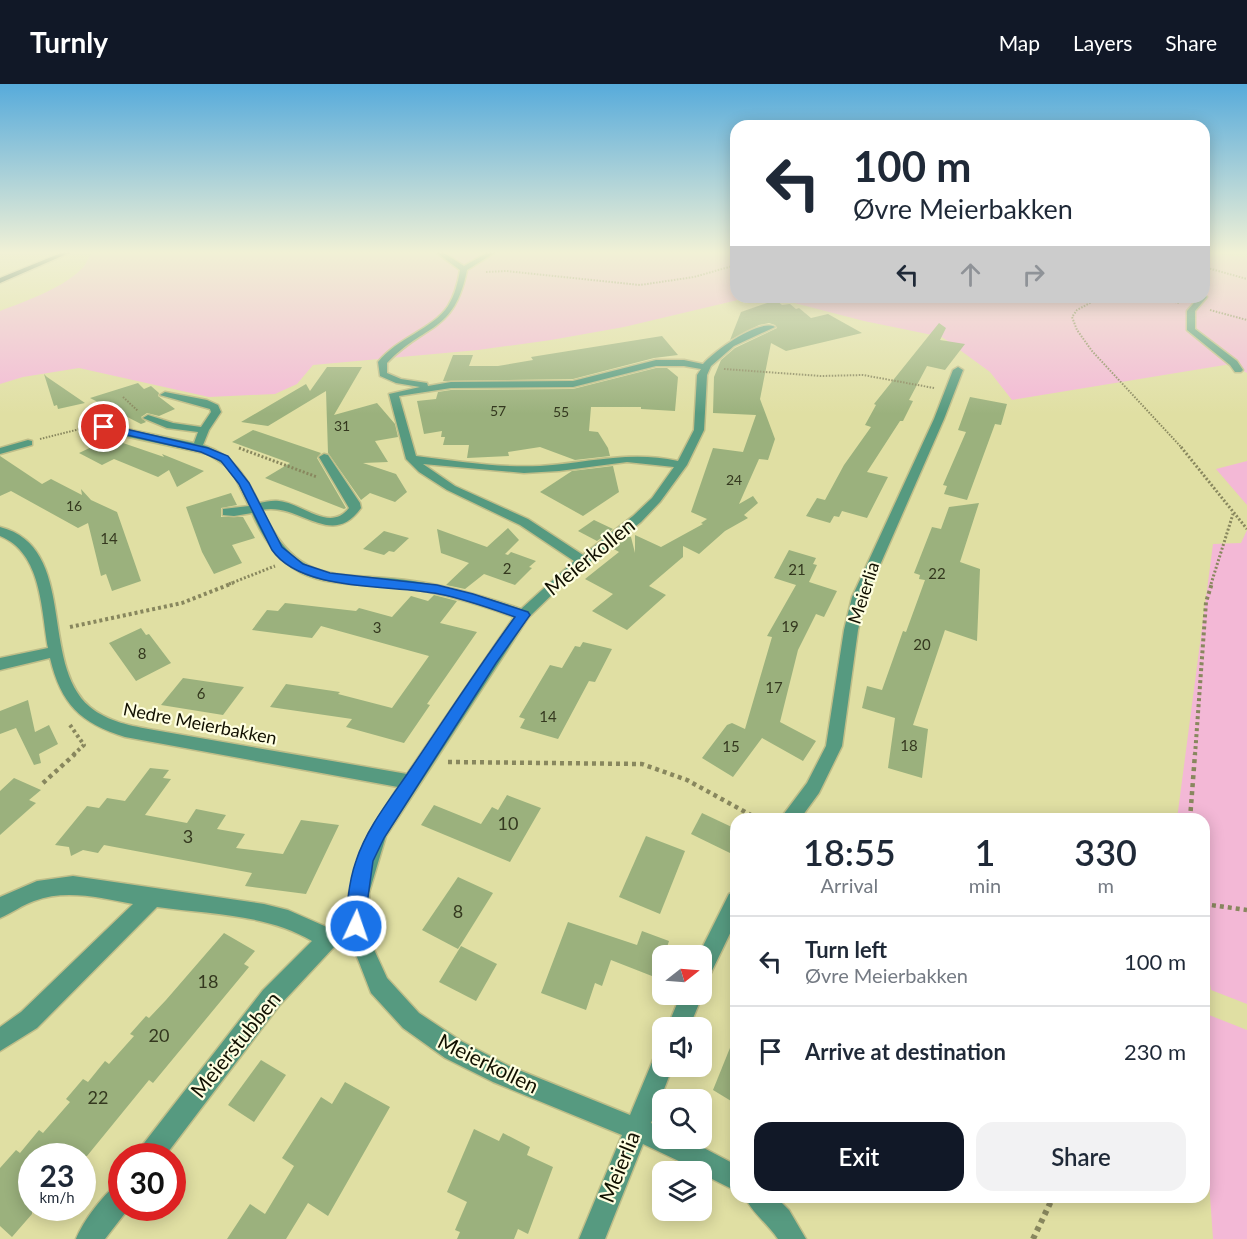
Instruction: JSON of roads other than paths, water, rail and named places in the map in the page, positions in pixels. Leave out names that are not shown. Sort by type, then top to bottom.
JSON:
[{"type":"street","points":[[429,388],[389,378],[383,374],[382,362],[388,355],[433,326],[453,307]]},
{"type":"street","points":[[1195,307],[1191,311],[1191,330],[1234,363],[1238,370]]},
{"type":"street","points":[[583,561],[524,522],[440,482],[411,459],[394,394],[470,384],[573,384],[656,363],[684,363],[705,367],[733,344],[771,327]]},
{"type":"street","name":"Meierkollen","points":[[705,367],[702,375],[699,430],[681,465],[656,500],[638,519],[561,578],[523,615],[423,762],[378,833],[364,861],[358,894],[356,926],[361,950],[377,980],[407,1018],[432,1038],[513,1080],[693,1154],[730,1176]]},
{"type":"street","name":"Meierlia","points":[[794,813],[813,788],[834,746],[851,630],[859,597],[958,370]]},
{"type":"street","points":[[165,395],[207,403],[215,407],[216,412],[204,430],[197,448]]},
{"type":"street","points":[[148,418],[171,426],[204,430]]},
{"type":"street","points":[[95,427],[114,428],[144,438],[216,454],[230,464],[244,483],[276,548],[288,561],[321,575],[437,589],[523,615]]},
{"type":"street","points":[[0,451],[28,443]]},
{"type":"street","points":[[227,512],[243,512],[278,504],[316,520],[338,520],[350,514],[355,508],[324,457]]},
{"type":"street","points":[[411,459],[503,469],[550,468],[638,457],[681,465]]},
{"type":"street","name":"Nedre Meierbakken","points":[[0,531],[17,538],[31,553],[41,579],[56,651],[65,680],[77,704],[102,723],[122,731],[410,782]]},
{"type":"street","points":[[0,664],[56,651]]},
{"type":"street","points":[[0,908],[34,890],[66,885],[222,906],[297,922],[314,929],[328,939]]},
{"type":"street","points":[[0,1040],[36,1013],[153,898]]},
{"type":"street","points":[[712,950],[730,913]]},
{"type":"street","name":"Meierstubben","points":[[160,1143],[272,998],[328,939],[356,926]]},
{"type":"street","name":"Meierlia","points":[[592,1239],[657,1077]]},
{"type":"street","points":[[764,1203],[780,1219],[793,1239]]},
{"type":"street","points":[[89,1239],[108,1214]]}]
